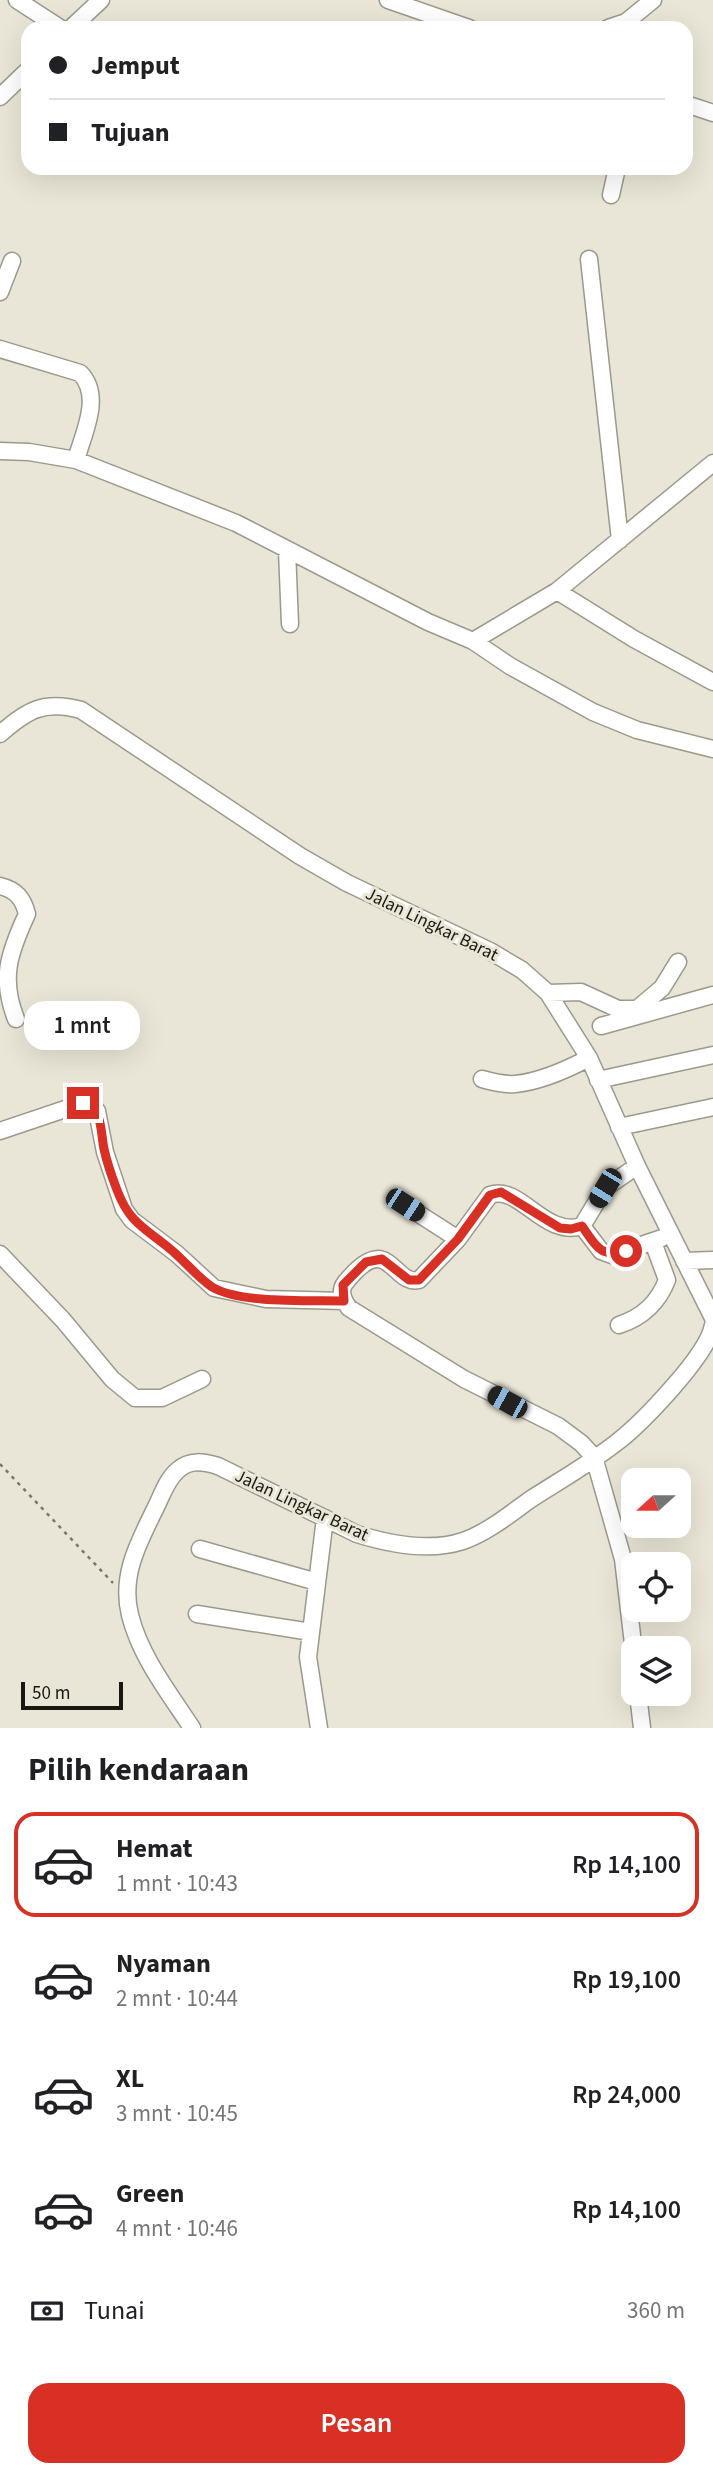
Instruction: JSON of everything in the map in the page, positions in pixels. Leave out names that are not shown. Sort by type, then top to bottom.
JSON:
[{"type":"street","points":[[17,0],[49,21]]},
{"type":"street","points":[[78,21],[100,0]]},
{"type":"street","points":[[388,0],[449,21]]},
{"type":"street","points":[[627,21],[653,0]]},
{"type":"street","points":[[0,97],[21,77]]},
{"type":"street","points":[[693,106],[713,113]]},
{"type":"street","points":[[611,195],[615,175]]},
{"type":"street","points":[[589,259],[620,540]]},
{"type":"street","points":[[0,290],[12,261]]},
{"type":"street","points":[[0,349],[80,373],[88,380],[92,398],[76,460]]},
{"type":"street","points":[[0,451],[29,452],[76,460],[236,523],[428,622],[473,641],[510,666],[593,712],[637,730],[713,748]]},
{"type":"street","points":[[473,641],[556,591],[713,463]]},
{"type":"street","points":[[287,550],[290,624]]},
{"type":"street","points":[[556,591],[634,639],[713,681]]},
{"type":"street","name":"Jalan Lingkar Barat","points":[[0,734],[24,714],[43,706],[80,710],[300,856],[347,883],[490,951],[522,970],[548,992],[589,1058],[637,1166],[713,1318]]},
{"type":"street","points":[[0,886],[12,888],[21,899],[27,914],[14,944],[5,980],[16,1019]]},
{"type":"street","points":[[548,992],[581,992],[618,1009],[631,1010],[645,1004],[662,988],[678,962]]},
{"type":"street","points":[[601,1026],[713,995]]},
{"type":"street","points":[[580,1043],[618,1009]]},
{"type":"street","points":[[598,1080],[713,1055]]},
{"type":"street","points":[[482,1079],[516,1084],[564,1072],[589,1058]]},
{"type":"street","points":[[0,1131],[83,1103],[91,1104],[97,1111],[105,1152],[124,1209],[132,1220],[177,1254],[214,1288],[266,1299],[344,1301]]},
{"type":"street","points":[[619,1127],[713,1107]]},
{"type":"street","points":[[632,1636],[624,1559],[594,1457],[581,1443],[558,1426],[464,1378],[349,1308],[344,1301],[343,1285],[366,1262],[382,1259],[414,1281],[424,1276],[458,1239],[490,1195],[501,1192],[560,1228],[582,1226],[605,1188],[637,1166]]},
{"type":"street","points":[[405,1205],[458,1239]]},
{"type":"street","points":[[582,1226],[601,1251],[612,1255],[670,1234]]},
{"type":"street","points":[[619,1325],[640,1315],[654,1304],[663,1292],[667,1280],[653,1241]]},
{"type":"street","points":[[0,1254],[63,1320],[112,1379],[135,1398],[162,1398],[201,1379]]},
{"type":"street","points":[[684,1261],[713,1260]]},
{"type":"street","name":"Jalan Lingkar Barat","points":[[192,1728],[142,1648],[130,1617],[126,1596],[128,1573],[134,1552],[177,1470],[196,1461],[218,1466],[357,1534],[379,1541],[404,1545],[452,1544],[498,1522],[614,1445],[633,1429],[681,1378],[706,1346],[713,1325]]},
{"type":"street","points":[[319,1728],[308,1657],[325,1518]]},
{"type":"street","points":[[200,1549],[317,1581]]},
{"type":"street","points":[[197,1614],[311,1632]]},
{"type":"street","points":[[639,1706],[642,1728]]},
{"type":"path","points":[[0,1464],[126,1596]]},
{"type":"route","points":[[83,1103],[91,1104],[97,1111],[115,1184],[124,1209],[132,1220],[177,1254],[214,1288],[235,1294],[266,1299],[344,1301],[343,1285],[366,1262],[374,1259],[388,1262],[409,1280],[419,1280],[458,1239],[490,1195],[501,1192],[560,1228],[582,1226],[601,1251],[612,1255],[626,1251]]}]
